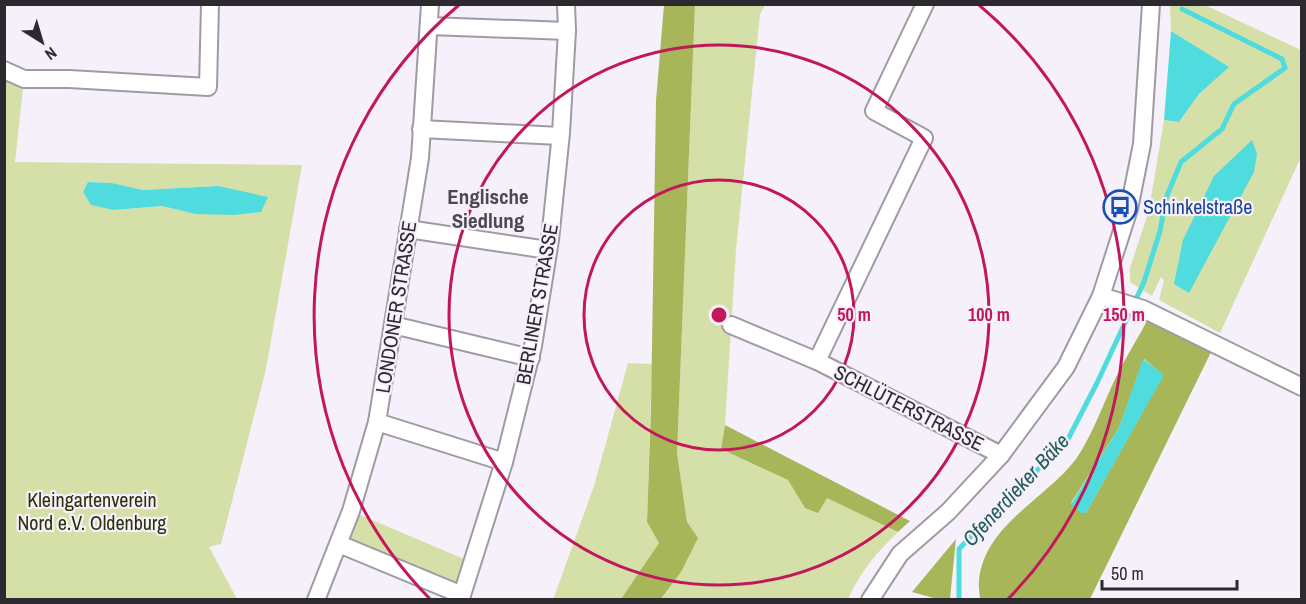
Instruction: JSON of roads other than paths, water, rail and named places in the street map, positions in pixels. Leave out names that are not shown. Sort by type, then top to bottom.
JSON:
[{"type":"street","points":[[4,70],[24,79],[69,79],[208,87],[210,4]]},
{"type":"street","name":"LONDONER STRASSE","points":[[316,600],[351,512],[377,422],[420,158],[430,4]]},
{"type":"street","name":"BERLINER STRASSE","points":[[339,544],[462,595],[504,462],[531,358],[548,250],[560,136],[567,31],[566,4]]},
{"type":"street","name":"SCHLÜTERSTRASSE","points":[[817,361],[924,138],[874,111],[925,4]]},
{"type":"street","points":[[870,600],[900,554],[948,512],[1001,456],[1066,367],[1101,296],[1129,208],[1142,144],[1151,4]]},
{"type":"street","points":[[429,26],[567,31]]},
{"type":"street","points":[[421,129],[560,136]]},
{"type":"street","points":[[408,229],[548,250]]},
{"type":"street","points":[[1101,296],[1136,306],[1302,387]]},
{"type":"street","points":[[393,325],[531,358]]},
{"type":"street","name":"SCHLÜTERSTRASSE","points":[[731,325],[817,361],[1001,456]]},
{"type":"street","points":[[377,422],[504,462]]},
{"type":"water","points":[[1171,31],[1229,67],[1199,94],[1179,122],[1164,120]]},
{"type":"water","points":[[1252,140],[1257,154],[1254,172],[1189,293],[1174,284],[1183,240],[1214,176]]},
{"type":"water","points":[[88,182],[112,183],[143,190],[218,186],[268,197],[261,212],[235,215],[195,214],[162,206],[114,210],[91,205],[83,192]]},
{"type":"water","points":[[1143,359],[1164,375],[1086,513],[1081,513],[1071,504],[1119,428]]},
{"type":"waterway","name":"Ofenerdieker Bäke","points":[[959,600],[959,549],[1000,505],[1066,443],[1097,383],[1144,282],[1160,231],[1166,198],[1181,162],[1222,129],[1234,104],[1285,68],[1282,59],[1182,9]]},
{"type":"place","name":"Schinkelstraße","points":[[1120,207]]},
{"type":"district","name":"Englische Siedlung","points":[[488,209]]},
{"type":"park label","name":"Kleingartenverein Nord e.V. Oldenburg","points":[[92,512]]}]
